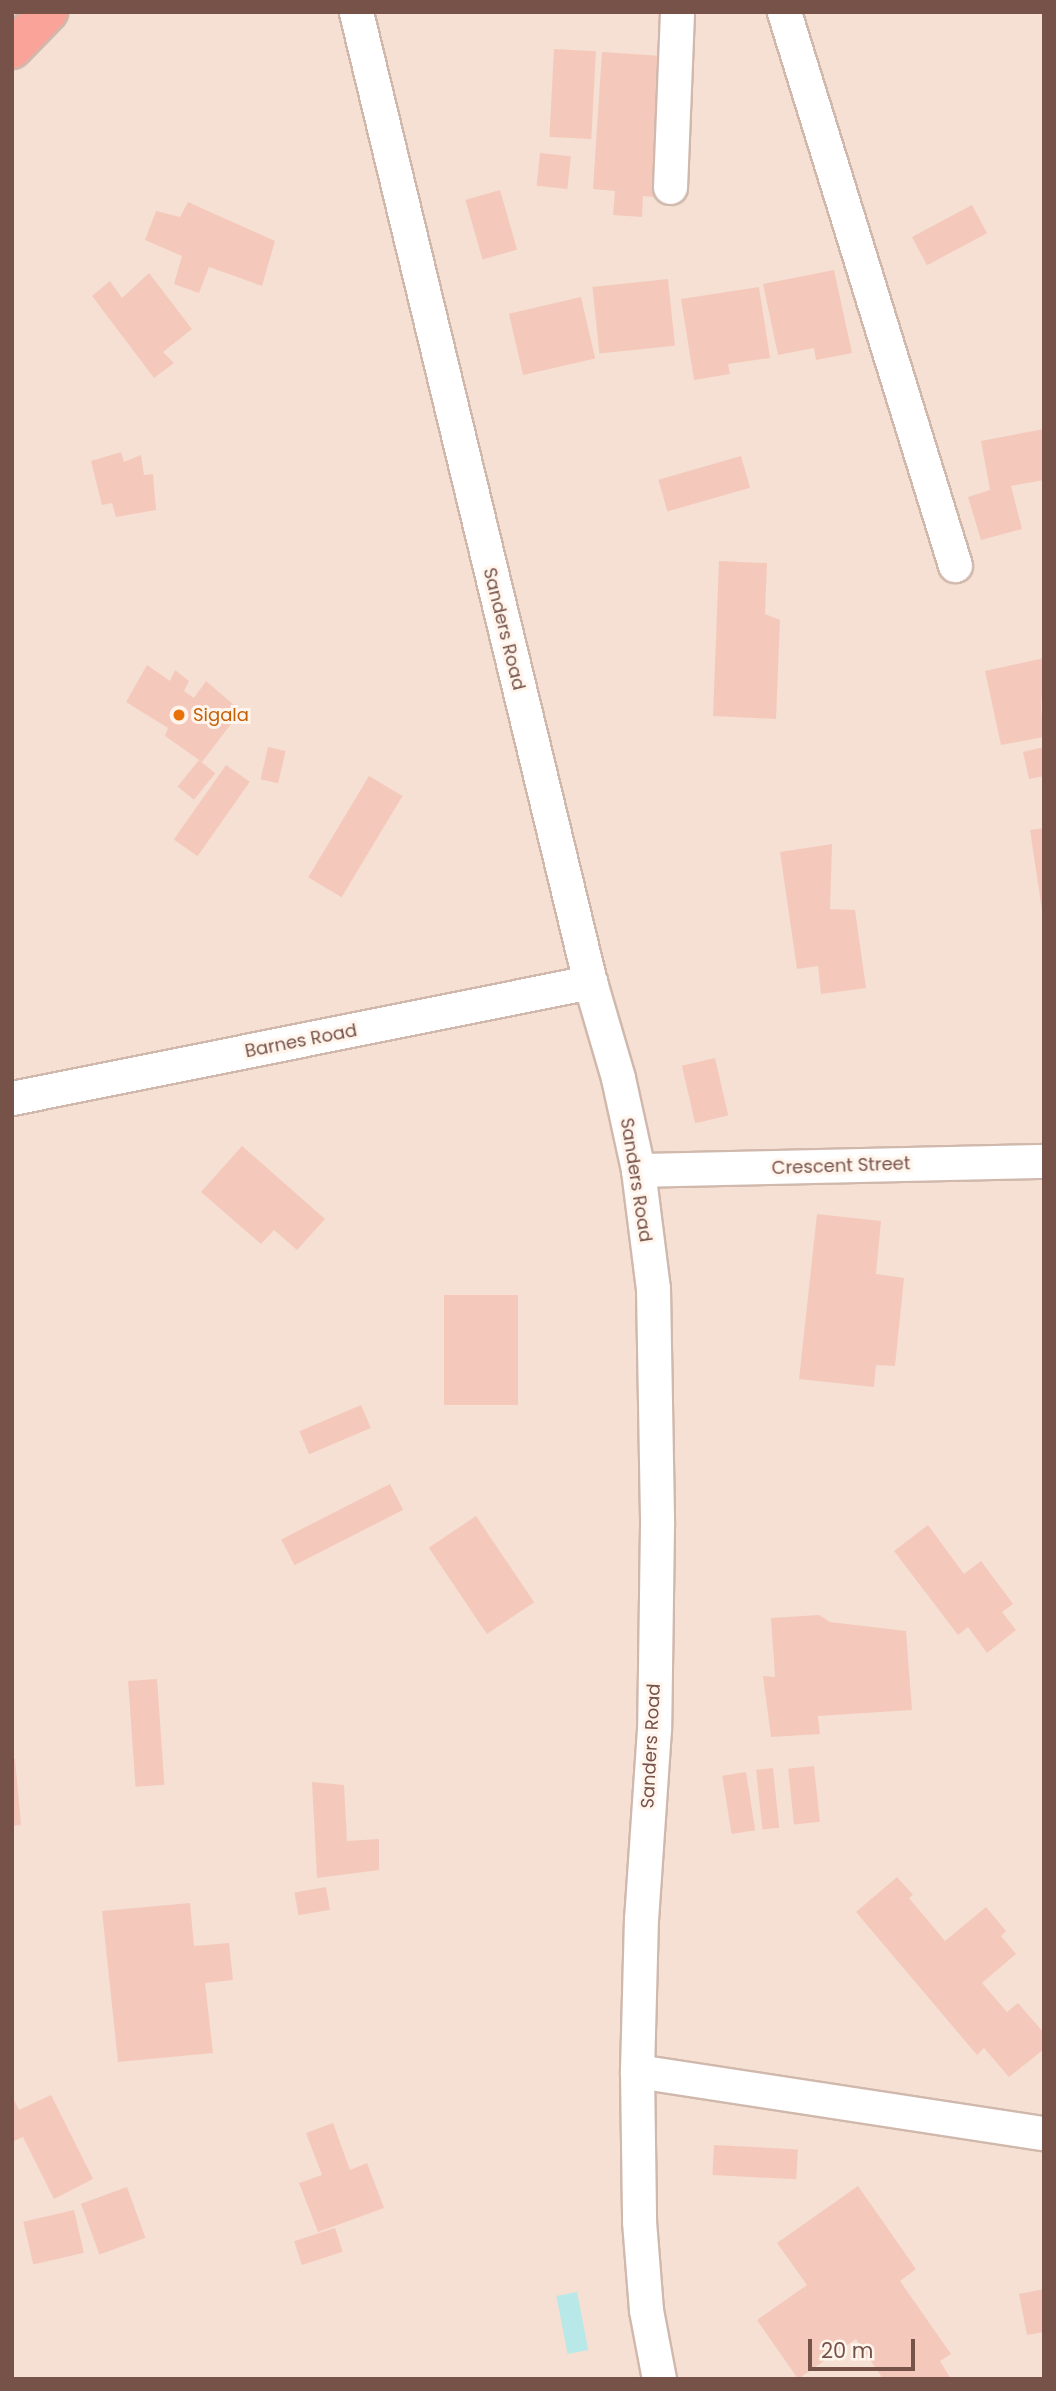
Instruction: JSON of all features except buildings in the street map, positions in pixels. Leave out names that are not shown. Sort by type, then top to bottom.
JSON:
[{"type":"highway","points":[[12,49],[48,12]]},
{"type":"street","name":"Sanders Road","points":[[356,12],[590,982],[618,1078],[638,1170],[653,1288],[657,1525],[654,1729],[641,1918],[636,2071],[639,2221],[646,2309],[659,2379]]},
{"type":"street","points":[[670,187],[677,12]]},
{"type":"street","points":[[784,12],[955,565]]},
{"type":"street","name":"Barnes Road","points":[[12,1098],[590,982]]},
{"type":"street","name":"Crescent Street","points":[[638,1170],[1044,1161]]},
{"type":"street","points":[[636,2071],[1044,2133]]},
{"type":"shaded area","points":[[12,12],[1044,12],[1044,2379],[12,2379]]},
{"type":"water","points":[[577,2292],[588,2350],[568,2354],[556,2296]]},
{"type":"place","name":"Sigala","points":[[179,715]]}]
